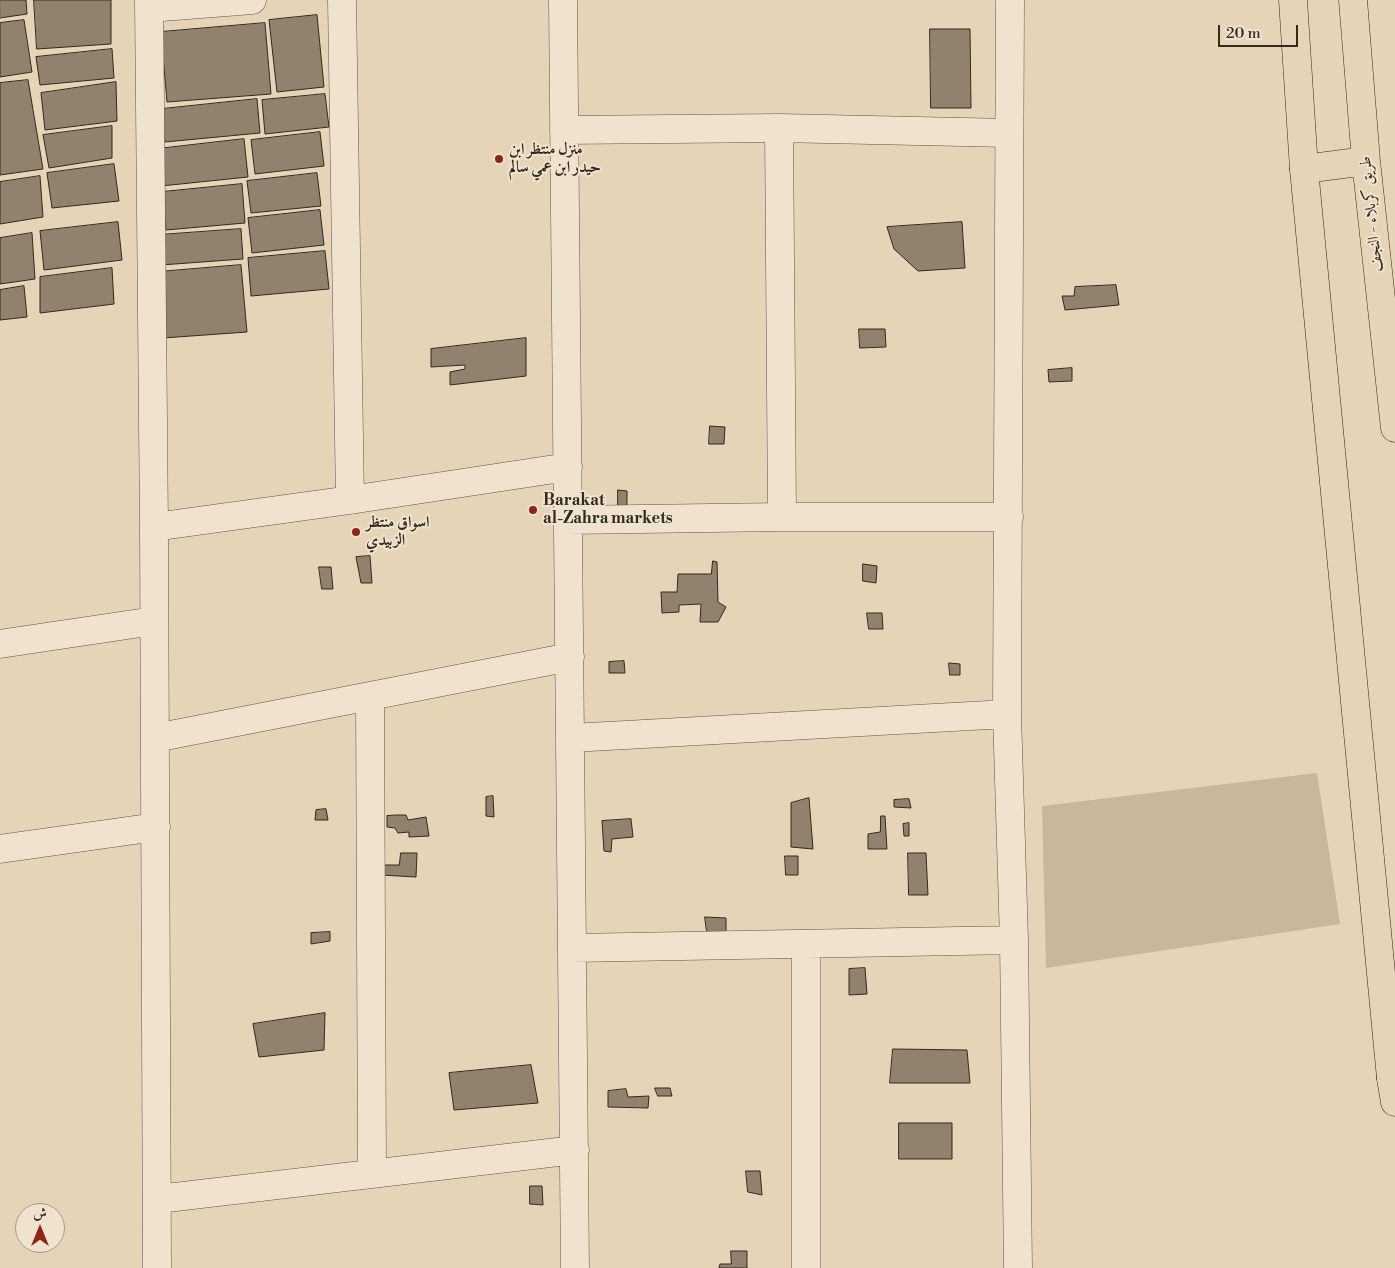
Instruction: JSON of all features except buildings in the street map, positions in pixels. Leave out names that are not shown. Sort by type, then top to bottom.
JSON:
[{"type":"main road","points":[[1293,0],[1304,170],[1394,1078]]},
{"type":"main road","name":"طريق کربلاء - النجف","points":[[1353,0],[1366,161],[1395,428]]},
{"type":"main road","points":[[1304,170],[1366,161]]},
{"type":"street","points":[[157,1268],[156,827],[149,4],[252,0]]},
{"type":"street","points":[[342,0],[350,500]]},
{"type":"street","points":[[563,0],[575,1268]]},
{"type":"street","points":[[1010,0],[1007,714],[1014,940],[1018,1268]]},
{"type":"street","points":[[564,130],[779,128],[1009,133]]},
{"type":"street","points":[[779,128],[782,517]]},
{"type":"street","points":[[154,527],[568,467]]},
{"type":"street","points":[[568,520],[782,517],[1008,517]]},
{"type":"street","points":[[0,644],[154,621]]},
{"type":"street","points":[[155,738],[570,657]]},
{"type":"street","points":[[370,697],[372,1174]]},
{"type":"street","points":[[571,738],[1007,714]]},
{"type":"street","points":[[0,849],[156,827]]},
{"type":"street","points":[[573,948],[1014,940]]},
{"type":"street","points":[[806,944],[806,1268]]},
{"type":"street","points":[[158,1198],[575,1150]]},
{"type":"shaded area","points":[[1317,773],[1340,924],[1046,968],[1042,806]]},
{"type":"place","name":"منزل منتظر ابن حيدر ابن عمي سالم","points":[[499,159]]},
{"type":"place","name":"Barakat al-Zahra markets","points":[[533,510]]},
{"type":"place","name":"اسواق منتظر الزبيدي","points":[[356,532]]}]
